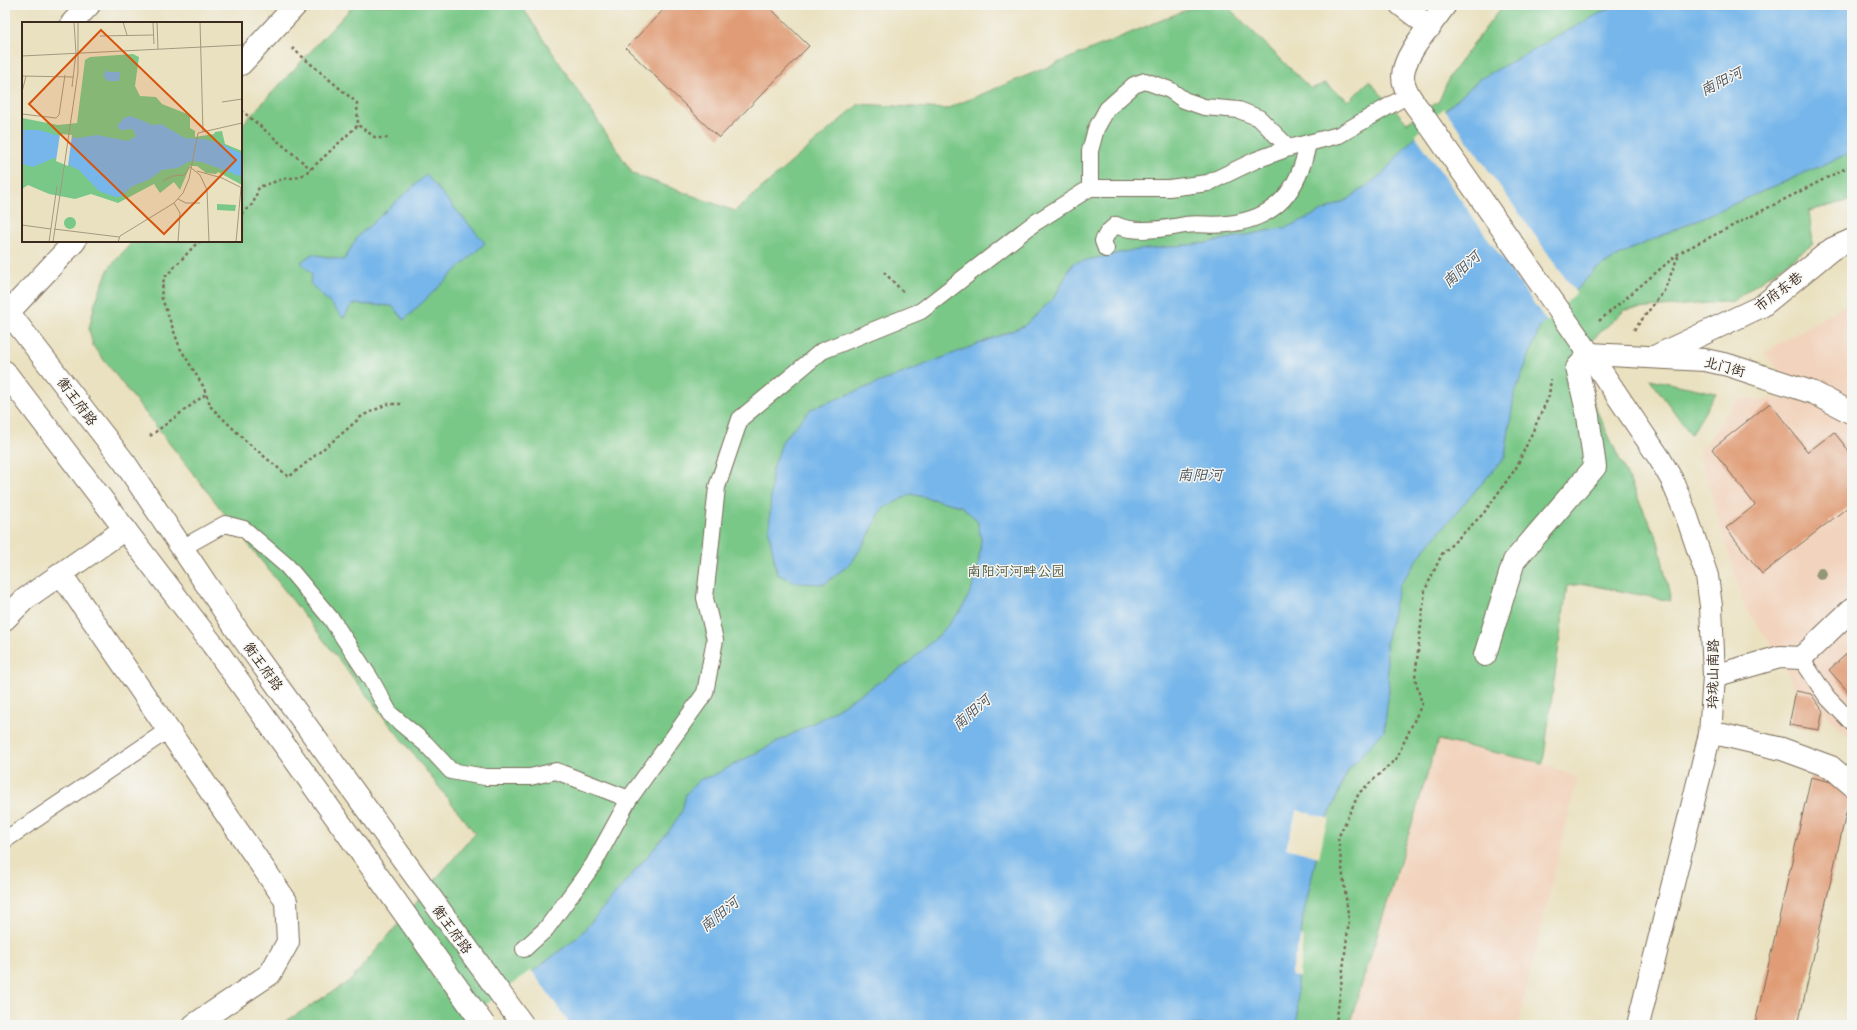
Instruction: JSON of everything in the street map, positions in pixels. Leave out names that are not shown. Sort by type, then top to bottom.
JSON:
[{"type":"street","points":[[73,22],[89,5]]},
{"type":"street","points":[[242,63],[296,5]]},
{"type":"street","points":[[1401,5],[1430,27]]},
{"type":"street","points":[[1408,95],[1403,75],[1410,51],[1430,27],[1445,5]]},
{"type":"street","name":"玲珑山南路","points":[[1408,95],[1587,350],[1660,459],[1672,480],[1687,517],[1707,576],[1711,606],[1714,676],[1710,734],[1638,1025]]},
{"type":"street","name":"市府东巷","points":[[1656,356],[1762,306],[1832,249],[1852,240]]},
{"type":"street","points":[[6,312],[74,242]]},
{"type":"street","name":"衡王府路","points":[[6,312],[125,463],[237,630],[523,1025]]},
{"type":"street","points":[[1485,655],[1514,561],[1595,467],[1588,416],[1577,368],[1587,350]]},
{"type":"street","name":"北门街","points":[[1587,350],[1614,355],[1656,356],[1706,360],[1728,365],[1814,393],[1852,413]]},
{"type":"street","name":"衡王府路","points":[[5,372],[213,645],[484,1025]]},
{"type":"street","points":[[5,619],[24,599],[125,529]]},
{"type":"street","points":[[61,574],[286,901],[288,942],[270,974],[194,1025]]},
{"type":"street","points":[[1714,676],[1780,657],[1801,658],[1852,609]]},
{"type":"street","points":[[1710,734],[1723,735],[1782,749],[1831,768],[1852,785]]},
{"type":"lane","points":[[1090,188],[1090,151],[1096,128],[1107,109],[1134,85],[1145,81],[1170,90],[1184,100],[1204,107],[1239,110],[1259,118],[1289,148]]},
{"type":"lane","points":[[524,949],[546,929],[593,865],[629,799],[705,693],[715,640],[705,598],[717,487],[740,419],[822,351],[921,311],[1033,224],[1090,188],[1169,188],[1208,183],[1256,160],[1289,148],[1339,135],[1408,95]]},
{"type":"lane","points":[[1106,249],[1103,241],[1108,232],[1116,225],[1126,230],[1171,228],[1201,223],[1228,224],[1267,212],[1280,204],[1291,190],[1304,164],[1308,144]]},
{"type":"lane","points":[[182,548],[225,524],[244,529],[269,549],[288,566],[332,620],[370,678],[390,714],[426,744],[451,772],[485,777],[515,777],[556,772],[629,799]]},
{"type":"lane","points":[[1801,658],[1827,698],[1852,723]]},
{"type":"lane","points":[[5,840],[168,730]]},
{"type":"path","points":[[242,213],[253,204],[259,187],[283,179],[300,177],[311,169],[358,125],[357,103],[272,31]]},
{"type":"path","points":[[242,111],[311,169]]},
{"type":"path","points":[[358,125],[376,138],[388,138]]},
{"type":"path","points":[[199,242],[164,278],[161,296],[180,348],[206,394],[211,407],[247,442],[289,477],[346,431],[362,416],[387,404],[401,404]]},
{"type":"path","points":[[1614,355],[1664,291],[1679,253]]},
{"type":"path","points":[[150,436],[206,394]]},
{"type":"shaded area","points":[[1852,301],[1852,740],[1823,711],[1811,694],[1796,691],[1780,657],[1745,608],[1699,453],[1738,399],[1807,400],[1763,353]]},
{"type":"shaded area","points":[[1439,740],[1543,763],[1577,778],[1518,1025],[1349,1025]]},
{"type":"green space","name":"南阳河河畔公园","points":[[354,5],[521,5],[633,174],[735,211],[859,104],[946,109],[1198,5],[1226,5],[1311,89],[1325,83],[1349,101],[1369,81],[1407,123],[1439,101],[1450,75],[1503,5],[1852,5],[1852,200],[1809,211],[1813,244],[1733,301],[1625,310],[1572,358],[1658,541],[1671,601],[1585,584],[1567,586],[1543,763],[1438,740],[1349,1025],[280,1025],[351,980],[475,833],[93,346],[89,329],[95,303],[109,268],[132,242],[242,242],[242,125]]},
{"type":"green space","points":[[1650,379],[1716,393],[1691,435]]},
{"type":"water","name":"南阳河","points":[[1615,5],[1852,5],[1852,152],[1629,250],[1595,270],[1540,327],[1514,396],[1505,457],[1427,546],[1399,586],[1386,643],[1389,690],[1384,731],[1348,770],[1322,832],[1303,917],[1297,977],[1298,1025],[463,1025],[579,936],[669,831],[682,811],[686,794],[699,780],[714,775],[821,719],[906,665],[939,635],[962,609],[977,577],[981,539],[977,520],[961,506],[911,494],[882,509],[868,537],[852,562],[825,584],[798,583],[777,574],[769,533],[772,471],[783,440],[811,409],[1024,326],[1054,298],[1073,263],[1128,251],[1206,243],[1287,227],[1349,199],[1382,174],[1410,142],[1480,79]]},
{"type":"water","points":[[426,175],[485,243],[404,320],[392,306],[352,304],[344,318],[310,283],[312,274],[301,262],[312,254],[344,260],[358,236]]},
{"type":"pier","points":[[1444,108],[1576,293],[1547,322],[1415,135]]},
{"type":"pier","points":[[1297,810],[1330,819],[1324,833],[1319,857],[1286,848]]},
{"type":"pier","points":[[1301,936],[1303,937],[1299,977],[1290,975]]},
{"type":"pier","points":[[531,970],[571,1025],[461,1025],[462,1023]]},
{"type":"building","points":[[668,5],[767,5],[809,46],[719,138],[626,48]]},
{"type":"building","points":[[1770,403],[1808,452],[1834,432],[1852,455],[1852,504],[1762,574],[1726,528],[1755,505],[1712,449]]},
{"type":"building","points":[[1852,649],[1852,696],[1829,670]]},
{"type":"building","points":[[1796,691],[1811,694],[1823,711],[1819,730],[1789,725]]},
{"type":"building","points":[[1811,777],[1852,787],[1798,1025],[1755,1024]]}]
